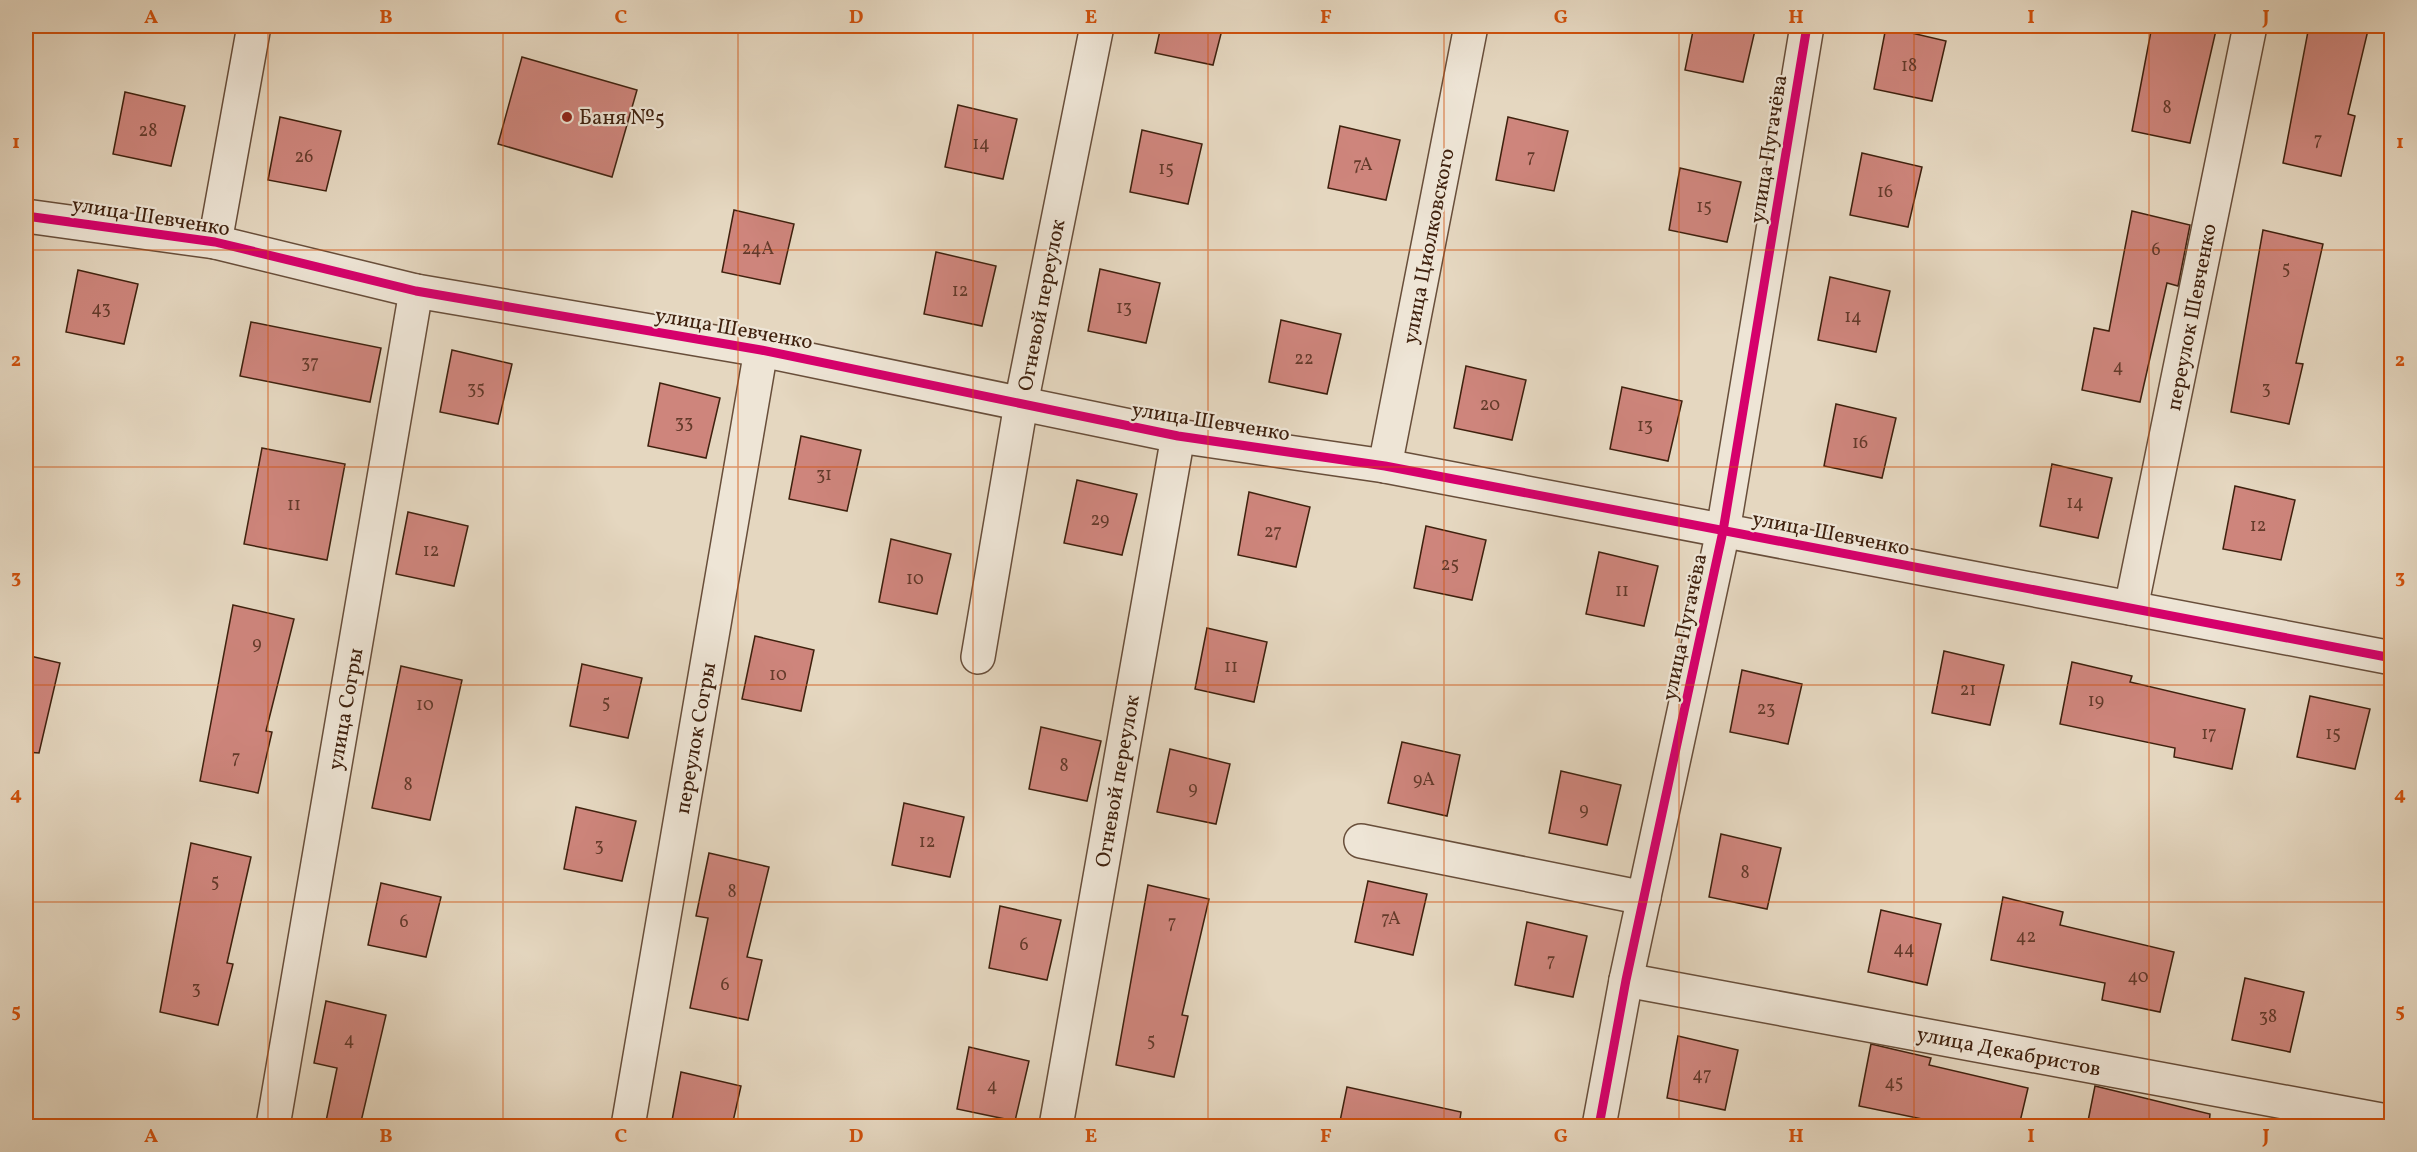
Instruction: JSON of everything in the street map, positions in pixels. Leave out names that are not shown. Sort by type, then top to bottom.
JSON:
[{"type":"street","points":[[215,242],[254,26]]},
{"type":"street","name":"Огневой переулок","points":[[978,657],[1021,404],[1096,26]]},
{"type":"street","name":"улица Циолковского","points":[[1385,466],[1471,26]]},
{"type":"street","name":"улица Пугачёва","points":[[1599,1126],[1626,980],[1723,531],[1807,26]]},
{"type":"street","name":"переулок Шевченко","points":[[2131,608],[2250,26]]},
{"type":"street","name":"улица Шевченко","points":[[26,216],[215,242],[416,291],[761,350],[1178,436],[1385,466],[2391,658]]},
{"type":"street","name":"улица Согры","points":[[273,1126],[416,291]]},
{"type":"street","name":"переулок Согры","points":[[628,1126],[761,350]]},
{"type":"street","name":"Огневой переулок","points":[[1056,1126],[1178,436]]},
{"type":"street","points":[[1362,841],[1644,898]]},
{"type":"street","name":"улица Декабристов","points":[[1626,980],[2391,1122]]},
{"type":"building","points":[[1161,26],[1223,26],[1213,65],[1155,53]]},
{"type":"building","points":[[1694,26],[1756,26],[1743,82],[1685,70]]},
{"type":"building","points":[[2152,26],[2217,26],[2190,143],[2132,131]]},
{"type":"building","points":[[2309,26],[2369,26],[2348,114],[2355,116],[2341,176],[2283,163]]},
{"type":"building","points":[[1886,27],[1946,41],[1932,101],[1874,89]]},
{"type":"building","name":"Баня №5","points":[[522,57],[637,90],[612,177],[498,144]]},
{"type":"building","points":[[125,92],[185,106],[171,166],[113,154]]},
{"type":"building","points":[[958,105],[1017,119],[1003,179],[945,167]]},
{"type":"building","points":[[280,117],[341,131],[326,191],[268,180]]},
{"type":"building","points":[[1508,117],[1568,131],[1554,191],[1496,180]]},
{"type":"building","points":[[1340,126],[1400,140],[1386,200],[1328,188]]},
{"type":"building","points":[[1142,130],[1202,144],[1188,204],[1130,192]]},
{"type":"building","points":[[1862,153],[1922,167],[1908,227],[1850,215]]},
{"type":"building","points":[[1680,168],[1741,182],[1727,242],[1669,230]]},
{"type":"building","points":[[734,210],[794,224],[780,284],[722,272]]},
{"type":"building","points":[[2132,211],[2190,225],[2178,286],[2167,283],[2140,402],[2082,390],[2094,328],[2109,331]]},
{"type":"building","points":[[2263,230],[2323,244],[2296,363],[2303,364],[2289,424],[2231,412]]},
{"type":"building","points":[[936,252],[996,266],[982,326],[924,314]]},
{"type":"building","points":[[1100,269],[1160,283],[1146,343],[1088,331]]},
{"type":"building","points":[[78,270],[138,284],[124,344],[66,332]]},
{"type":"building","points":[[1830,277],[1890,291],[1876,352],[1818,340]]},
{"type":"building","points":[[1281,320],[1341,334],[1327,394],[1269,382]]},
{"type":"building","points":[[251,322],[381,348],[370,402],[240,376]]},
{"type":"building","points":[[452,350],[512,364],[498,424],[440,412]]},
{"type":"building","points":[[1466,366],[1526,380],[1512,440],[1454,428]]},
{"type":"building","points":[[660,383],[720,398],[706,458],[648,446]]},
{"type":"building","points":[[1622,387],[1682,401],[1668,461],[1610,449]]},
{"type":"building","points":[[1836,404],[1896,418],[1882,478],[1824,466]]},
{"type":"building","points":[[801,436],[861,450],[847,511],[789,499]]},
{"type":"building","points":[[262,448],[345,464],[327,560],[244,544]]},
{"type":"building","points":[[2052,464],[2112,478],[2098,538],[2040,526]]},
{"type":"building","points":[[1077,480],[1137,494],[1122,555],[1064,543]]},
{"type":"building","points":[[2235,486],[2295,500],[2281,560],[2223,549]]},
{"type":"building","points":[[1249,492],[1310,507],[1296,567],[1238,555]]},
{"type":"building","points":[[408,512],[468,526],[454,586],[396,574]]},
{"type":"building","points":[[1426,526],[1486,540],[1472,600],[1414,588]]},
{"type":"building","points":[[891,539],[951,554],[937,614],[879,602]]},
{"type":"building","points":[[1599,552],[1658,566],[1644,626],[1586,614]]},
{"type":"building","points":[[233,605],[294,619],[266,731],[272,732],[258,793],[200,781]]},
{"type":"building","points":[[1207,628],[1267,642],[1254,702],[1195,689]]},
{"type":"building","points":[[755,636],[814,650],[801,711],[742,699]]},
{"type":"building","points":[[1944,651],[2004,665],[1990,725],[1932,713]]},
{"type":"building","points":[[26,655],[60,663],[39,753],[26,752]]},
{"type":"building","points":[[2072,662],[2132,676],[2130,682],[2245,709],[2232,769],[2174,757],[2175,748],[2060,724]]},
{"type":"building","points":[[582,664],[642,678],[628,738],[570,726]]},
{"type":"building","points":[[401,666],[462,680],[430,820],[372,808]]},
{"type":"building","points":[[1742,670],[1802,684],[1788,744],[1730,732]]},
{"type":"building","points":[[2310,696],[2370,709],[2355,769],[2297,757]]},
{"type":"building","points":[[1041,727],[1101,741],[1087,801],[1029,789]]},
{"type":"building","points":[[1402,742],[1460,755],[1447,816],[1388,803]]},
{"type":"building","points":[[1170,749],[1230,764],[1216,824],[1157,812]]},
{"type":"building","points":[[1561,771],[1621,785],[1607,845],[1549,833]]},
{"type":"building","points":[[904,803],[964,817],[950,877],[892,865]]},
{"type":"building","points":[[576,807],[636,821],[622,881],[564,869]]},
{"type":"building","points":[[1721,834],[1781,848],[1767,909],[1709,897]]},
{"type":"building","points":[[191,843],[251,857],[227,963],[233,964],[218,1025],[160,1012]]},
{"type":"building","points":[[709,853],[769,867],[747,957],[762,960],[748,1020],[690,1008],[708,918],[696,916]]},
{"type":"building","points":[[1368,881],[1427,894],[1413,955],[1355,942]]},
{"type":"building","points":[[381,883],[441,897],[426,957],[368,945]]},
{"type":"building","points":[[1148,885],[1209,899],[1182,1015],[1188,1016],[1174,1077],[1116,1065]]},
{"type":"building","points":[[2003,897],[2063,912],[2060,925],[2174,952],[2160,1012],[2102,1000],[2105,983],[1991,960]]},
{"type":"building","points":[[1000,906],[1061,920],[1047,980],[989,968]]},
{"type":"building","points":[[1881,910],[1941,924],[1927,985],[1868,972]]},
{"type":"building","points":[[1527,922],[1587,936],[1573,997],[1515,985]]},
{"type":"building","points":[[2245,978],[2304,992],[2290,1052],[2232,1040]]},
{"type":"building","points":[[326,1001],[386,1015],[360,1126],[325,1126],[337,1068],[314,1063]]},
{"type":"building","points":[[1678,1036],[1738,1050],[1725,1110],[1667,1098]]},
{"type":"building","points":[[1871,1044],[1931,1058],[1929,1065],[2028,1088],[2019,1126],[1956,1126],[1859,1106]]},
{"type":"building","points":[[969,1047],[1029,1061],[1015,1121],[957,1109]]},
{"type":"building","points":[[681,1072],[741,1086],[732,1126],[671,1126]]},
{"type":"building","points":[[2095,1086],[2210,1114],[2209,1126],[2087,1126]]},
{"type":"building","points":[[1347,1087],[1461,1112],[1459,1126],[1339,1126]]},
{"type":"cycle path","points":[[1599,1126],[1626,980],[1723,531],[1807,26]]},
{"type":"cycle path","points":[[26,216],[215,242],[416,291],[761,350],[1178,436],[1385,466],[2392,658]]},
{"type":"place","name":"Баня №5","points":[[567,117]]}]
